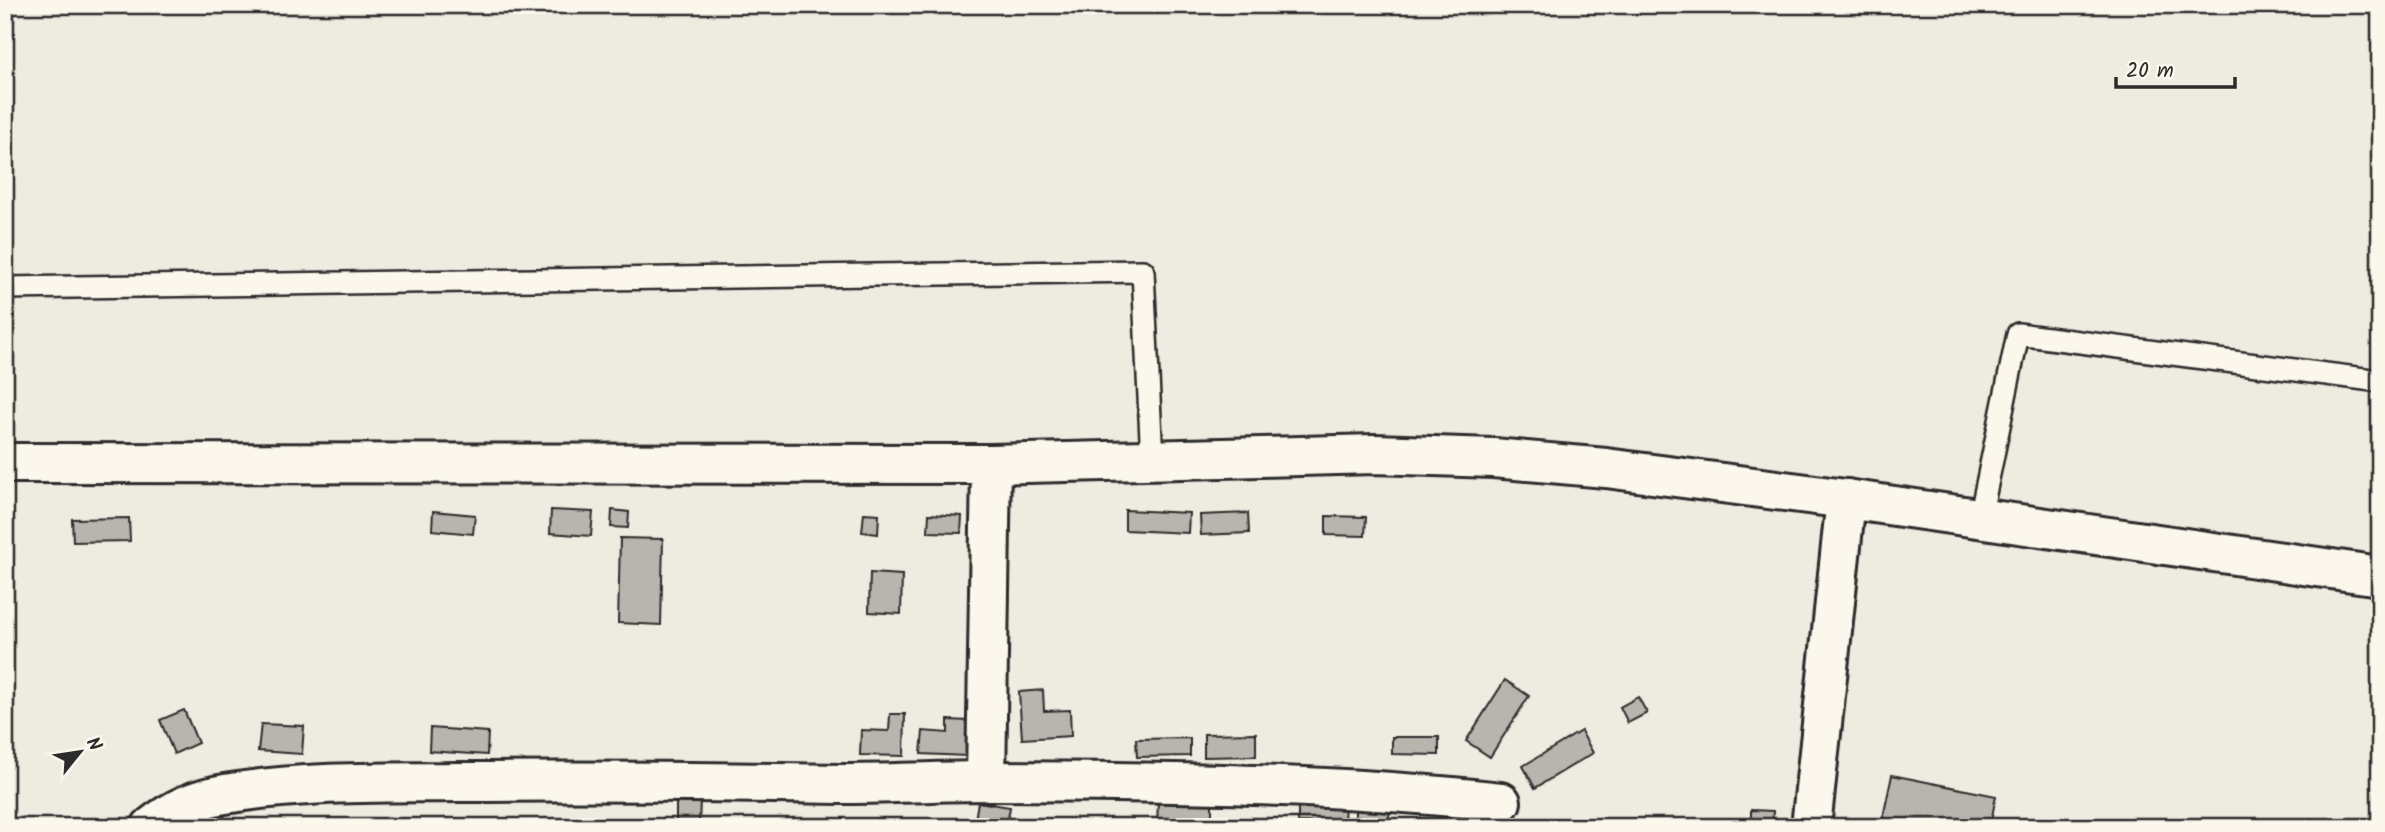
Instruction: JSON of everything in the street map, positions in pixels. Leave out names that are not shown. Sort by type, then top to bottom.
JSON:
[{"type":"street","points":[[5,463],[991,464],[1375,454],[1493,458],[1606,468],[1846,499],[2380,576]]},
{"type":"street","points":[[986,781],[991,464]]},
{"type":"street","points":[[1811,827],[1846,499]]},
{"type":"street","points":[[151,827],[193,803],[222,794],[280,787],[348,784],[629,780],[871,784],[986,781],[1322,787],[1501,802]]},
{"type":"lane","points":[[5,288],[1143,271],[1152,460]]},
{"type":"lane","points":[[1980,518],[2018,334],[2380,381]]},
{"type":"building","points":[[551,510],[593,512],[591,536],[550,533]]},
{"type":"building","points":[[612,510],[629,512],[628,528],[611,527]]},
{"type":"building","points":[[1125,510],[1189,513],[1188,533],[1125,530]]},
{"type":"building","points":[[433,511],[475,515],[473,534],[432,530]]},
{"type":"building","points":[[864,513],[879,514],[878,534],[862,532]]},
{"type":"building","points":[[1248,513],[1249,533],[1201,535],[1200,515]]},
{"type":"building","points":[[929,514],[962,516],[961,533],[928,532]]},
{"type":"building","points":[[1326,516],[1366,517],[1365,536],[1326,535]]},
{"type":"building","points":[[129,518],[130,541],[73,542],[72,519]]},
{"type":"building","points":[[620,538],[663,539],[661,625],[618,623]]},
{"type":"building","points":[[870,573],[902,575],[901,614],[869,612]]},
{"type":"building","points":[[1505,680],[1529,696],[1490,757],[1466,741]]},
{"type":"building","points":[[1043,690],[1044,711],[1070,710],[1071,736],[1022,739],[1019,692]]},
{"type":"building","points":[[1638,697],[1647,713],[1628,723],[1620,707]]},
{"type":"building","points":[[184,710],[198,743],[174,754],[160,720]]},
{"type":"building","points":[[890,714],[905,714],[904,756],[860,755],[861,730],[889,731]]},
{"type":"building","points":[[948,720],[969,721],[967,756],[921,754],[923,731],[948,733]]},
{"type":"building","points":[[261,724],[304,726],[302,754],[258,751]]},
{"type":"building","points":[[430,728],[488,732],[487,755],[429,751]]},
{"type":"building","points":[[1581,731],[1593,753],[1535,788],[1523,766]]},
{"type":"building","points":[[1256,733],[1256,756],[1204,757],[1204,734]]},
{"type":"building","points":[[1392,737],[1439,737],[1439,755],[1392,754]]},
{"type":"building","points":[[1190,738],[1190,756],[1137,757],[1136,739]]},
{"type":"building","points":[[1892,775],[1996,796],[1990,827],[1904,827],[1882,822]]},
{"type":"building","points":[[676,798],[700,799],[699,827],[676,827]]},
{"type":"building","points":[[1298,798],[1345,800],[1344,824],[1298,822]]},
{"type":"building","points":[[1355,799],[1390,800],[1389,820],[1355,819]]},
{"type":"building","points":[[1158,801],[1212,803],[1212,827],[1157,827]]},
{"type":"building","points":[[978,802],[1010,807],[1007,825],[975,820]]},
{"type":"building","points":[[1751,810],[1773,811],[1772,827],[1751,827]]},
{"type":"building","points":[[223,815],[231,827],[203,827]]}]
